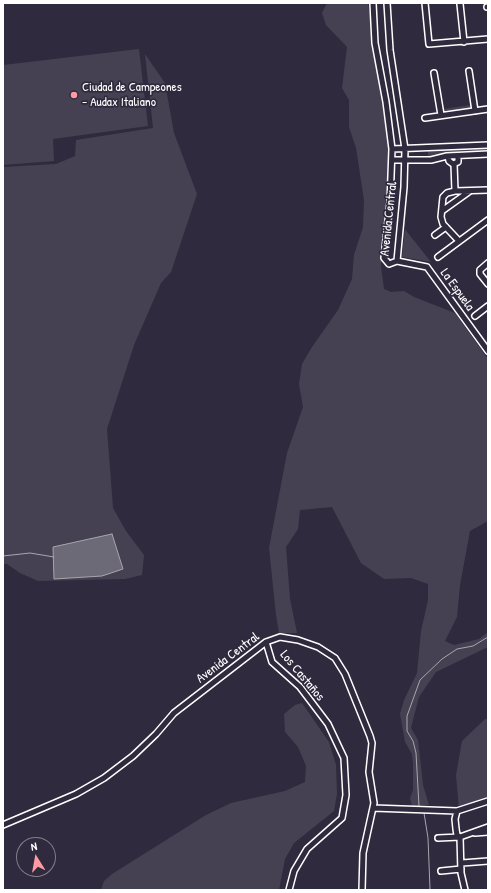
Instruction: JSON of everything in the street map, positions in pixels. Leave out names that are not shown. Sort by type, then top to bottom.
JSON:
[{"type":"street","name":"Avenida Central","points":[[373,3],[375,43],[386,102],[392,149],[390,202],[384,256],[388,264],[393,264],[397,261],[404,193],[405,149],[390,50],[387,3]]},
{"type":"street","points":[[425,3],[429,44],[488,39]]},
{"type":"street","points":[[460,4],[464,42]]},
{"type":"street","points":[[468,70],[474,111]]},
{"type":"street","points":[[434,73],[441,115]]},
{"type":"street","points":[[425,118],[488,109]]},
{"type":"street","points":[[392,149],[488,145]]},
{"type":"street","points":[[427,148],[424,155],[428,160]]},
{"type":"street","points":[[392,160],[428,160],[448,156],[488,154]]},
{"type":"street","points":[[448,156],[450,163],[454,164]]},
{"type":"street","points":[[454,164],[458,162],[458,156]]},
{"type":"street","points":[[454,164],[455,191]]},
{"type":"street","points":[[458,241],[442,221],[441,215],[443,197],[447,193],[455,191],[488,190]]},
{"type":"street","points":[[442,211],[470,191]]},
{"type":"street","points":[[438,257],[488,220]]},
{"type":"street","points":[[435,235],[446,227]]},
{"type":"street","name":"La Espuela","points":[[397,261],[427,267],[488,351]]},
{"type":"street","points":[[488,263],[480,270],[480,274],[488,284]]},
{"type":"street","points":[[475,316],[488,306]]},
{"type":"street","name":"Avenida Central","points":[[3,825],[76,794],[104,778],[133,756],[174,714],[266,642],[280,637],[298,640],[318,648],[335,658],[345,674],[370,736],[371,750],[369,772],[373,808],[363,853],[362,890]]},
{"type":"street","name":"Los Castaños","points":[[266,642],[272,662],[300,688],[328,724],[344,758],[346,795],[342,818],[307,849],[294,871],[289,890]]},
{"type":"street","points":[[373,808],[457,811],[488,801]]},
{"type":"street","points":[[457,811],[455,819],[456,829],[457,835],[460,837],[462,863],[461,870],[465,890]]},
{"type":"street","points":[[438,838],[460,837],[488,827]]},
{"type":"street","points":[[472,832],[488,832]]},
{"type":"street","points":[[462,863],[488,861]]},
{"type":"street","points":[[441,871],[461,870]]},
{"type":"shaded area","points":[[327,3],[368,3],[389,151],[381,267],[384,289],[391,292],[404,291],[414,297],[455,313],[488,359],[488,521],[470,531],[460,585],[457,617],[445,641],[454,645],[479,639],[488,632],[488,647],[436,672],[419,697],[411,728],[418,740],[423,785],[429,805],[412,806],[410,798],[413,790],[412,754],[405,742],[400,714],[404,700],[417,673],[421,631],[428,600],[428,584],[411,578],[384,579],[361,563],[332,507],[300,510],[298,529],[286,547],[290,599],[297,633],[279,633],[276,615],[269,548],[287,453],[303,407],[299,384],[302,364],[338,310],[352,279],[354,255],[363,227],[364,200],[356,148],[349,127],[349,100],[342,88],[347,47],[326,25],[322,13]]},
{"type":"shaded area","name":"Ciudad de Campeones - Audax Italiano","points":[[139,49],[148,126],[53,139],[54,161],[3,165],[3,65]]},
{"type":"shaded area","points":[[145,54],[165,83],[174,133],[197,194],[171,272],[161,283],[134,345],[107,429],[113,508],[126,531],[144,555],[142,575],[125,579],[38,581],[20,573],[7,564],[3,564],[3,167],[56,164],[75,156],[76,140],[153,128]]},
{"type":"shaded area","points":[[471,105],[472,110],[444,111],[443,109]]},
{"type":"shaded area","points":[[488,147],[488,152],[442,154],[428,158],[428,150]]},
{"type":"shaded area","points":[[405,229],[408,233],[431,262],[402,257]]},
{"type":"shaded area","points":[[112,534],[123,569],[102,576],[54,579],[53,547]]},
{"type":"shaded area","points":[[302,703],[329,742],[336,765],[337,794],[334,811],[294,843],[285,859],[279,890],[101,890],[104,881],[112,874],[206,815],[231,803],[285,791],[305,782],[306,766],[298,747],[285,732],[284,714],[295,705]]},
{"type":"shaded area","points":[[485,719],[488,719],[488,799],[459,809],[456,775],[462,741]]},
{"type":"waterway","points":[[3,556],[30,553],[54,557]]},
{"type":"waterway","points":[[419,806],[416,753],[413,741],[407,731],[407,716],[420,680],[442,659],[457,649],[473,646],[488,637]]},
{"type":"waterway","points":[[424,813],[428,838],[430,889],[427,890]]},
{"type":"place","name":"Ciudad de Campeones - Audax Italiano","points":[[74,95]]}]
